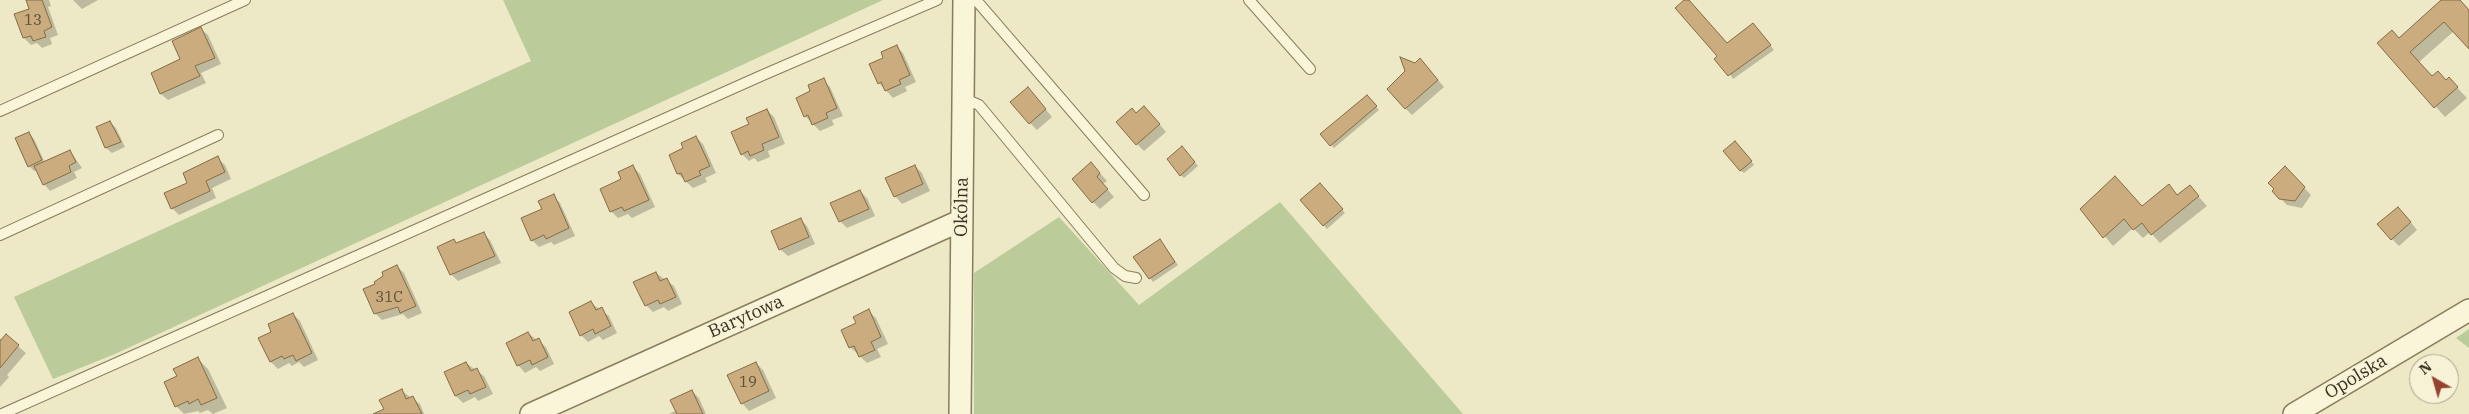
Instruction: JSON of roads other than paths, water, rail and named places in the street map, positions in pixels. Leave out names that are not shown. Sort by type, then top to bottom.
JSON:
[{"type":"street","name":"Okólna","points":[[960,414],[964,0]]},
{"type":"street","name":"Barytowa","points":[[531,414],[962,220]]},
{"type":"street","name":"Opolska","points":[[2294,414],[2469,310]]},
{"type":"lane","points":[[0,111],[245,0]]},
{"type":"lane","points":[[2,414],[763,75],[937,0]]},
{"type":"lane","points":[[976,0],[1144,195]]},
{"type":"lane","points":[[1249,0],[1310,69]]},
{"type":"lane","points":[[963,98],[979,105],[1114,268],[1125,276],[1136,278]]},
{"type":"lane","points":[[0,235],[218,135]]}]
